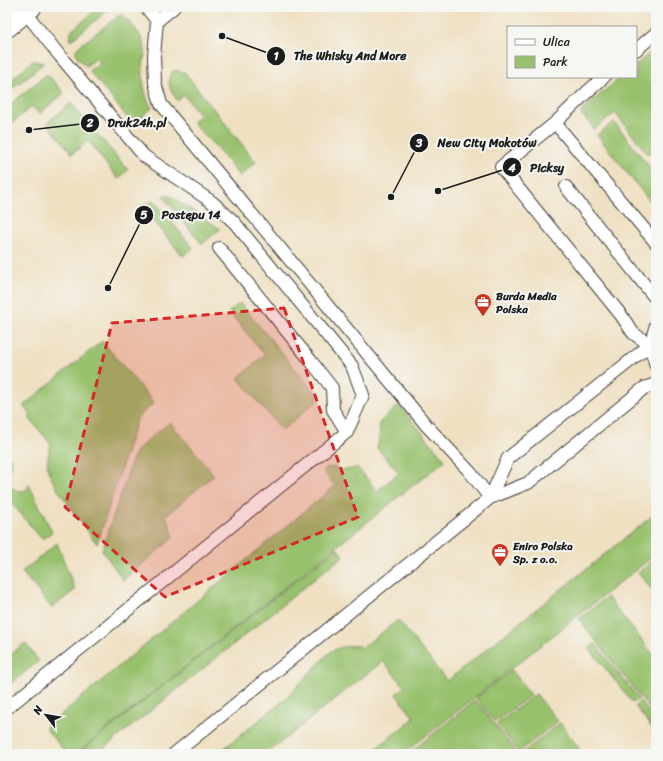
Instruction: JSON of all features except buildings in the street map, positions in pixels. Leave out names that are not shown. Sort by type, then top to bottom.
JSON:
[{"type":"main road","points":[[7,26],[28,9]]},
{"type":"lane","points":[[146,7],[157,21],[154,56],[156,83],[161,104],[426,426],[466,467],[490,498]]},
{"type":"lane","points":[[157,21],[174,7]]},
{"type":"lane","points":[[7,708],[347,432],[363,396],[352,366],[234,222],[212,202],[144,156],[60,56],[28,9]]},
{"type":"lane","points":[[637,49],[656,33]]},
{"type":"lane","points":[[603,78],[555,123],[501,167],[618,311],[633,334],[650,345]]},
{"type":"lane","points":[[555,123],[656,243]]},
{"type":"lane","points":[[566,187],[656,299]]},
{"type":"lane","points":[[218,248],[332,388],[333,410],[347,432]]},
{"type":"lane","points":[[656,325],[650,345],[656,366]]},
{"type":"lane","points":[[490,498],[508,458],[650,345]]},
{"type":"lane","points":[[174,754],[490,498],[528,483],[644,388],[656,384]]},
{"type":"highlighted area","points":[[284,308],[358,517],[165,597],[65,507],[112,323]]},
{"type":"green space","points":[[100,7],[112,7],[70,41],[71,31]]},
{"type":"green space","points":[[122,15],[137,31],[144,45],[143,82],[147,99],[152,108],[133,124],[89,71],[100,62],[97,58],[86,66],[78,58],[76,53],[77,48],[118,16]]},
{"type":"green space","points":[[656,48],[656,148],[647,153],[615,113],[594,129],[581,113],[584,108],[620,78],[637,78],[637,64]]},
{"type":"green space","points":[[33,61],[44,63],[7,93],[7,83]]},
{"type":"green space","points":[[173,71],[184,72],[256,162],[239,176],[218,149],[192,122],[200,115],[184,95],[177,101],[171,90],[169,82],[170,75]]},
{"type":"green space","points":[[47,74],[64,93],[39,114],[32,106],[7,127],[7,107]]},
{"type":"green space","points":[[71,103],[128,170],[118,179],[88,141],[72,154],[47,123]]},
{"type":"green space","points":[[614,122],[656,175],[656,209],[597,135]]},
{"type":"green space","points":[[167,195],[220,229],[202,244],[163,196]]},
{"type":"green space","points":[[154,201],[193,248],[183,256],[141,206]]},
{"type":"green space","points":[[240,303],[316,394],[318,400],[282,430],[238,378],[265,355],[229,312]]},
{"type":"green space","points":[[102,341],[154,403],[137,418],[97,544],[51,478],[47,464],[51,444],[29,418],[32,416],[23,406]]},
{"type":"green space","points":[[399,405],[445,460],[76,754],[67,754],[45,728],[335,486],[323,471],[325,469],[331,468],[347,470],[357,467],[377,491],[399,473],[377,448],[380,436],[379,423]]},
{"type":"green space","points":[[170,422],[214,475],[166,515],[174,537],[123,580],[102,550],[135,452]]},
{"type":"green space","points":[[7,455],[12,460],[9,474],[11,487],[22,491],[26,490],[29,485],[52,532],[42,539],[7,498]]},
{"type":"green space","points":[[656,513],[656,554],[403,754],[377,754],[374,750],[414,718],[396,694],[405,687],[383,661],[266,754],[217,754],[284,700],[329,653],[347,646],[359,646],[362,648],[398,620],[447,681]]},
{"type":"green space","points":[[57,543],[75,590],[52,608],[22,572]]},
{"type":"green space","points":[[337,548],[343,556],[97,754],[77,754]]},
{"type":"green space","points":[[656,558],[656,594],[638,573]]},
{"type":"green space","points":[[607,597],[655,657],[656,717],[579,619]]},
{"type":"green space","points":[[25,643],[39,661],[10,684],[7,681],[7,657]]},
{"type":"green space","points":[[595,644],[639,699],[633,703],[589,648]]},
{"type":"green space","points":[[512,670],[531,695],[495,722],[476,698]]},
{"type":"green space","points":[[536,694],[558,721],[519,752],[497,724]]},
{"type":"green space","points":[[475,700],[518,754],[408,754]]},
{"type":"green space","points":[[640,701],[656,721],[656,733],[635,706]]},
{"type":"green space","points":[[560,723],[583,754],[521,754]]},
{"type":"place","name":"The Whisky And More","points":[[222,36]]},
{"type":"place","name":"Druk24h.pl","points":[[29,130]]},
{"type":"place","name":"Picksy","points":[[438,191]]},
{"type":"place","name":"New City Mokotów","points":[[391,197]]},
{"type":"place","name":"Postępu 14","points":[[108,288]]},
{"type":"place","name":"Burda Media Polska","points":[[483,317]]},
{"type":"place","name":"Eniro Polska Sp. z o.o.","points":[[500,567]]}]
